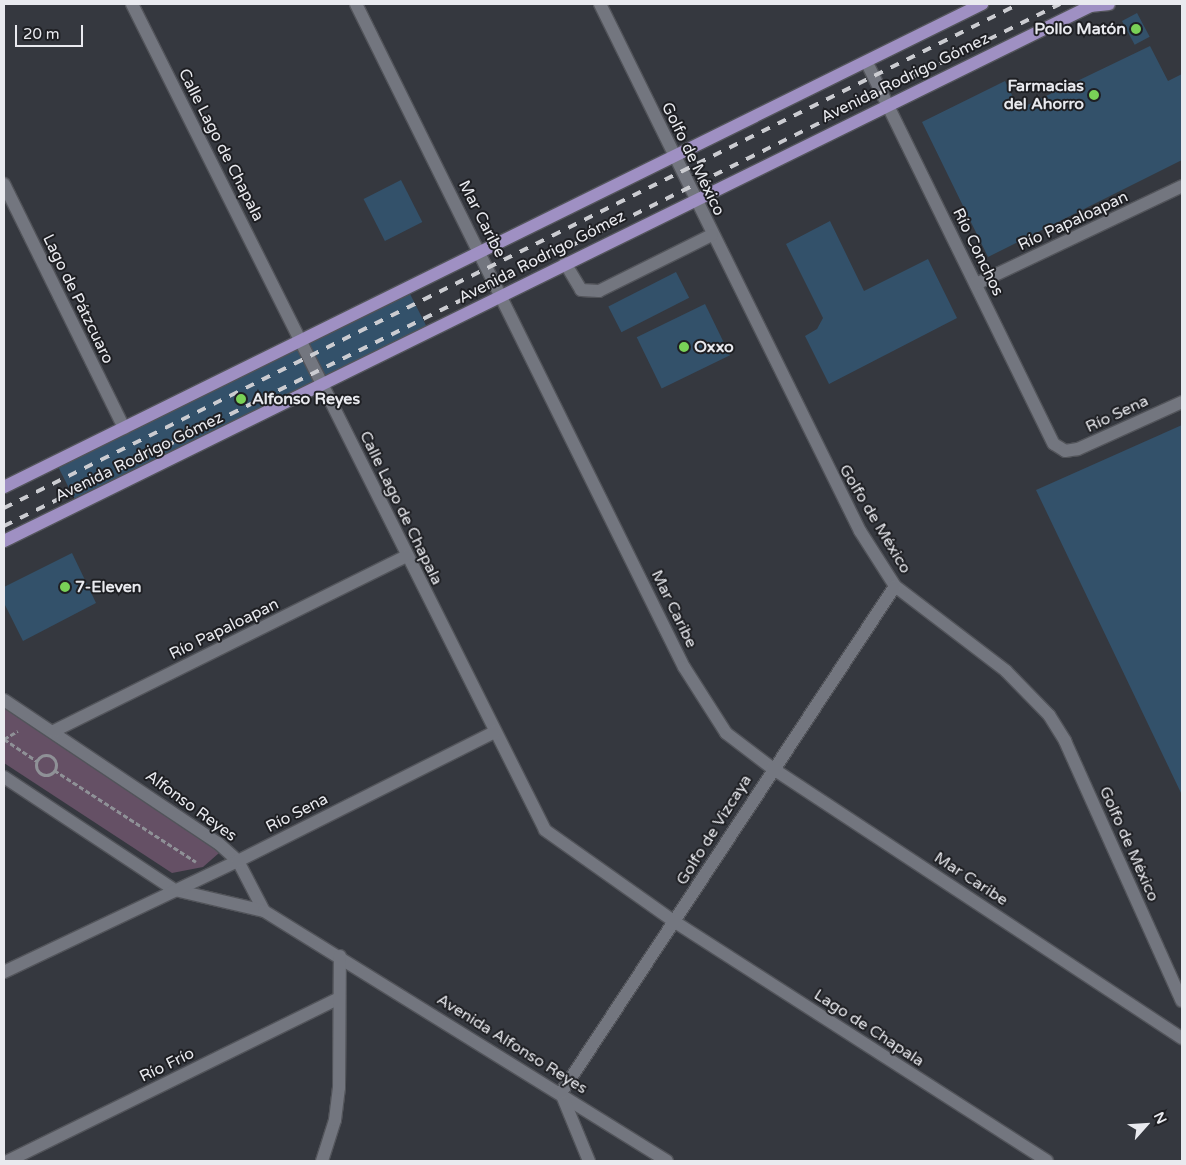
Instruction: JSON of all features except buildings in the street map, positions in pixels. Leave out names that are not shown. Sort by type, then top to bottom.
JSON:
[{"type":"main road","name":"Avenida Rodrigo Gómez","points":[[4,487],[867,63],[982,4]]},
{"type":"main road","name":"Avenida Rodrigo Gómez","points":[[4,541],[323,386],[565,263],[888,104],[1093,5],[1109,4]]},
{"type":"street","name":"Calle Lago de Chapala","points":[[132,4],[494,732],[545,830],[675,922]]},
{"type":"street","name":"Mar Caribe","points":[[356,4],[702,700],[726,733],[772,768],[1182,1038]]},
{"type":"street","name":"Golfo de México","points":[[600,4],[839,494],[895,586],[1006,671],[1049,715],[1065,742],[1182,1001]]},
{"type":"street","name":"Río Conchos","points":[[867,63],[1054,444],[1064,451]]},
{"type":"street","name":"Lago de Pátzcuaro","points":[[4,184],[124,428]]},
{"type":"street","name":"Río Papaloapan","points":[[976,284],[1182,186]]},
{"type":"street","points":[[565,263],[581,290],[599,291],[712,235]]},
{"type":"street","name":"Río Sena","points":[[1064,451],[1098,441],[1182,402]]},
{"type":"street","name":"Río Papaloapan","points":[[54,731],[407,556]]},
{"type":"street","name":"Golfo de Vizcaya","points":[[561,1093],[675,922],[772,768],[895,586]]},
{"type":"street","name":"Alfonso Reyes","points":[[4,700],[54,731],[199,828],[238,861],[264,911]]},
{"type":"street","name":"Río Sena","points":[[4,972],[238,861],[494,732]]},
{"type":"street","points":[[4,776],[175,890],[264,911]]},
{"type":"street","name":"Avenida Alfonso Reyes","points":[[264,911],[561,1093],[667,1161]]},
{"type":"street","name":"Lago de Chapala","points":[[675,922],[1047,1161]]},
{"type":"street","points":[[322,1161],[335,1120],[339,1088],[340,956]]},
{"type":"street","name":"Río Frío","points":[[8,1161],[340,998]]},
{"type":"street","points":[[561,1093],[589,1161]]},
{"type":"path","points":[[4,739],[37,761],[43,774],[54,770]]},
{"type":"path","points":[[37,761],[51,756],[54,770],[213,873]]},
{"type":"shaded area","points":[[4,706],[200,834],[219,853],[203,867],[172,873],[4,763]]},
{"type":"railway","points":[[4,508],[1019,4]]},
{"type":"railway","points":[[4,526],[1060,4]]},
{"type":"place","name":"Pollo Matón","points":[[1136,29]]},
{"type":"place","name":"Farmacias del Ahorro","points":[[1094,95]]},
{"type":"place","name":"Oxxo","points":[[684,347]]},
{"type":"place","name":"Alfonso Reyes","points":[[241,399]]},
{"type":"place","name":"7-Eleven","points":[[65,587]]}]
